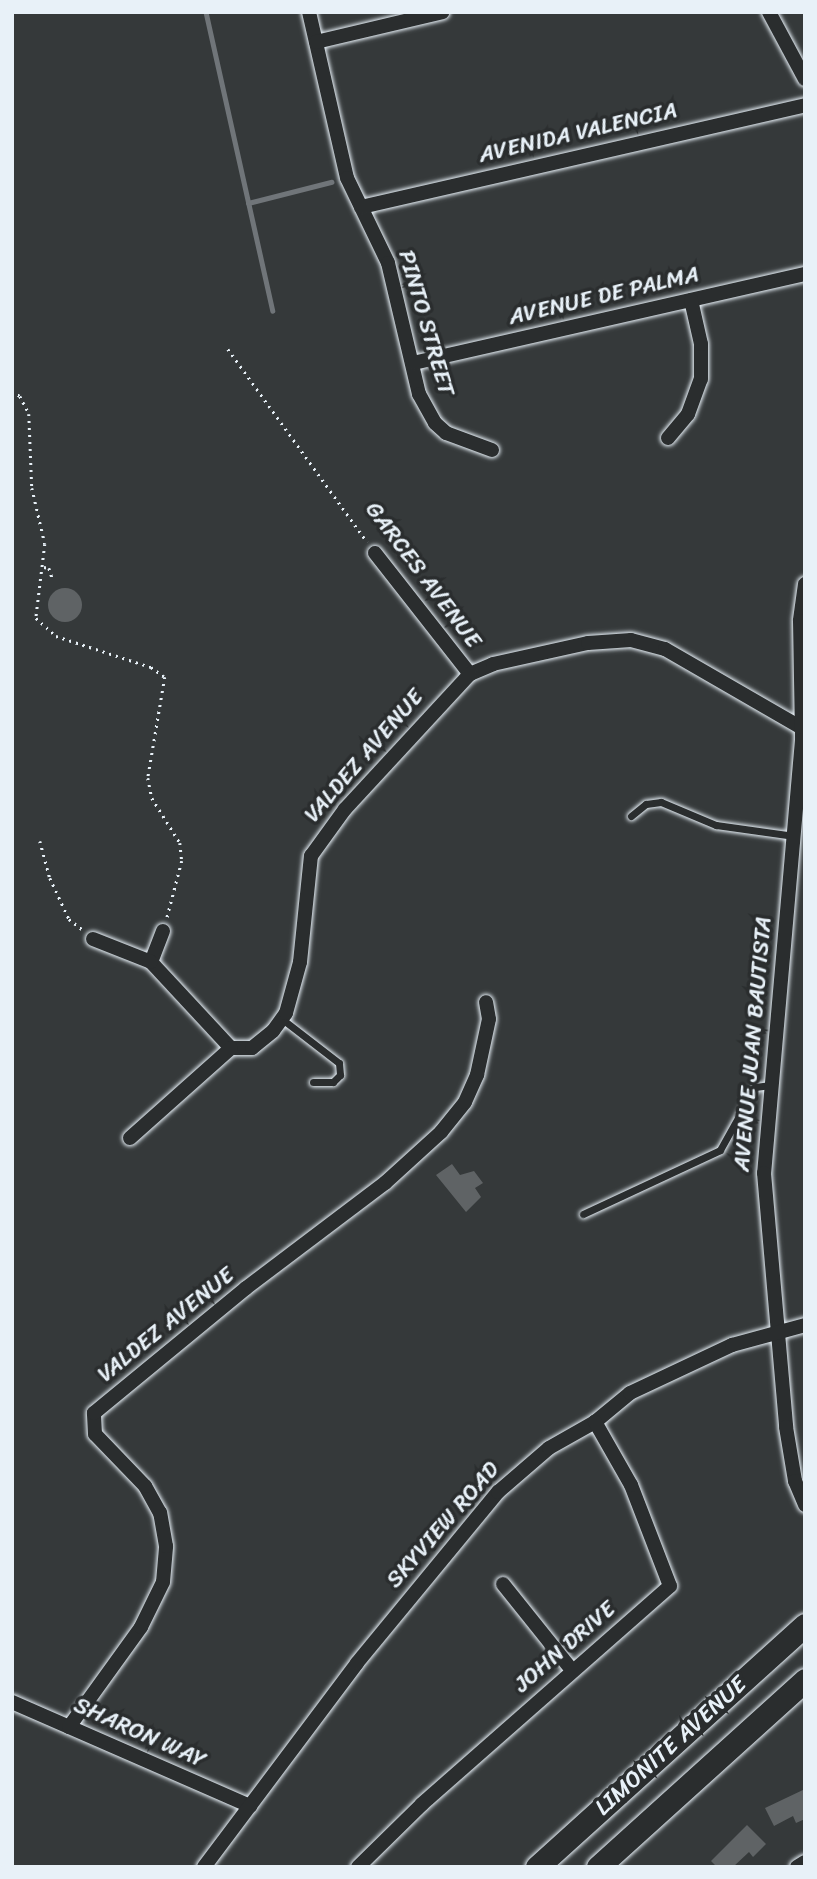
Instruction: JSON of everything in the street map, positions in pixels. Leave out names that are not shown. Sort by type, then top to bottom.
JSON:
[{"type":"main road","name":"LIMONITE AVENUE","points":[[537,1867],[805,1625]]},
{"type":"main road","name":"LIMONITE AVENUE","points":[[598,1867],[805,1680]]},
{"type":"street","name":"PINTO STREET","points":[[309,12],[347,178],[388,263],[419,394],[435,423],[459,440],[492,450]]},
{"type":"street","points":[[316,42],[443,12]]},
{"type":"street","points":[[769,12],[805,79]]},
{"type":"street","name":"AVENIDA VALENCIA","points":[[361,207],[805,104]]},
{"type":"street","name":"AVENUE DE PALMA","points":[[413,363],[805,274]]},
{"type":"street","points":[[668,438],[688,414],[701,379],[701,344],[691,300]]},
{"type":"street","name":"GARCES AVENUE","points":[[375,553],[470,674],[493,664],[588,643],[631,640],[665,649],[802,727]]},
{"type":"street","name":"AVENUE JUAN BAUTISTA","points":[[805,584],[800,621],[802,727],[771,1085],[764,1214],[790,1454],[805,1505]]},
{"type":"street","name":"VALDEZ AVENUE","points":[[282,1019],[292,997],[306,919],[307,873],[321,839],[470,674]]},
{"type":"street","points":[[151,962],[163,931]]},
{"type":"street","points":[[93,939],[151,962],[231,1048]]},
{"type":"street","name":"VALDEZ AVENUE","points":[[69,1727],[141,1627],[163,1581],[166,1546],[155,1504],[145,1486],[95,1434],[94,1413],[246,1288],[385,1184],[441,1132],[465,1101],[477,1075],[485,1047],[486,1002]]},
{"type":"street","points":[[130,1138],[231,1048],[252,1048],[282,1019]]},
{"type":"street","name":"SKYVIEW ROAD","points":[[204,1867],[357,1663],[498,1492],[549,1448],[595,1422],[630,1392],[666,1373],[775,1331],[805,1325]]},
{"type":"street","name":"JOHN DRIVE","points":[[358,1867],[572,1670],[670,1586],[631,1485],[595,1422]]},
{"type":"street","points":[[503,1584],[572,1670]]},
{"type":"street","name":"SHARON WAY","points":[[12,1702],[250,1806]]},
{"type":"street","points":[[797,1867],[805,1862]]},
{"type":"lane","points":[[631,816],[646,804],[661,802],[716,825],[794,836]]},
{"type":"lane","points":[[282,1019],[339,1063],[341,1072],[332,1082],[313,1082]]},
{"type":"lane","points":[[583,1214],[720,1150],[755,1087],[771,1085]]},
{"type":"path","name":"GARCES AVENUE","points":[[228,349],[375,553]]},
{"type":"path","points":[[12,391],[20,396],[29,414],[32,488],[45,544],[44,567],[34,607],[43,628],[151,667],[165,677],[148,778],[152,798],[180,843],[182,861],[163,931]]},
{"type":"path","points":[[44,567],[49,568],[53,580]]},
{"type":"path","points":[[40,841],[50,878],[69,919],[93,939]]},
{"type":"building","points":[[65,588],[77,593],[82,605],[77,617],[65,622],[53,617],[48,605],[53,593]]},
{"type":"building","points":[[452,1164],[460,1175],[474,1171],[483,1183],[475,1188],[481,1197],[466,1212],[436,1175]]},
{"type":"building","points":[[805,1789],[805,1819],[796,1823],[793,1816],[774,1826],[765,1808]]},
{"type":"building","points":[[747,1825],[766,1844],[753,1857],[749,1852],[733,1867],[717,1867],[711,1861]]},
{"type":"waterway","points":[[206,12],[273,311]]},
{"type":"waterway","points":[[248,203],[331,182]]}]
